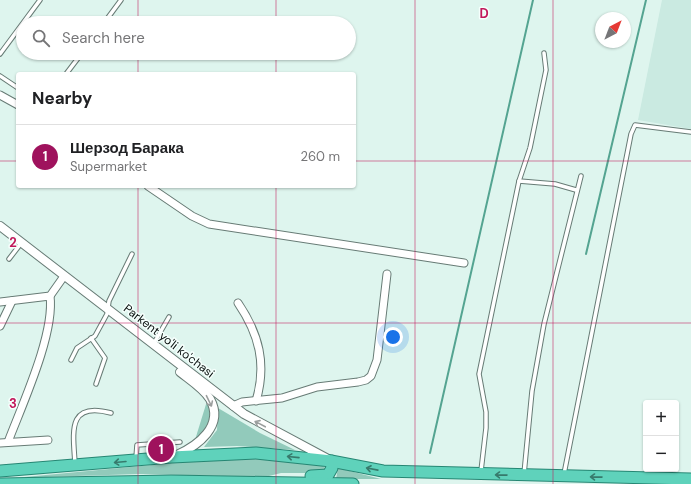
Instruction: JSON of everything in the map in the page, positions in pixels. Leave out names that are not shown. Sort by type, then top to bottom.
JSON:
[{"type":"highway","points":[[0,471],[172,457],[256,453],[331,461],[383,471],[691,479]]},
{"type":"highway","points":[[251,483],[288,476],[325,476],[332,471],[331,461]]},
{"type":"highway","points":[[0,484],[171,481],[353,484]]},
{"type":"street","points":[[0,95],[16,104]]},
{"type":"street","points":[[151,188],[192,216],[209,224],[464,263]]},
{"type":"street","name":"Parkent yo'li ko'chasi","points":[[0,226],[183,374],[210,399],[213,418],[210,430],[194,446],[172,457]]},
{"type":"street","name":"Parkent yo'li ko'chasi","points":[[0,231],[62,279],[153,344],[233,406],[255,421],[331,461]]},
{"type":"street","points":[[233,406],[242,402],[282,398],[317,387],[358,382],[366,380],[371,376],[377,360],[387,274]]},
{"type":"street","points":[[8,442],[48,333],[52,307],[50,296],[62,279]]},
{"type":"street","points":[[0,302],[50,296]]},
{"type":"street","points":[[0,326],[12,301]]},
{"type":"street","points":[[238,303],[249,319],[258,347],[262,367],[260,386],[256,400]]},
{"type":"street","points":[[0,443],[48,440]]},
{"type":"lane","points":[[28,16],[40,0]]},
{"type":"lane","points":[[109,16],[121,0]]},
{"type":"lane","points":[[0,54],[16,32]]},
{"type":"lane","points":[[480,474],[486,428],[486,412],[479,374],[519,181],[530,148],[546,70],[544,53]]},
{"type":"lane","points":[[68,72],[77,60]]},
{"type":"lane","points":[[0,76],[16,87]]},
{"type":"lane","points":[[564,476],[631,134],[635,125],[691,132]]},
{"type":"lane","points":[[524,475],[535,376],[544,324],[576,190],[581,176]]},
{"type":"lane","points":[[519,181],[555,184],[576,190]]},
{"type":"lane","points":[[10,259],[19,246]]},
{"type":"lane","points":[[71,360],[77,348],[95,336],[107,312],[109,301],[132,254]]},
{"type":"lane","points":[[153,344],[169,317]]},
{"type":"lane","points":[[91,338],[104,358],[96,384]]},
{"type":"lane","points":[[75,466],[73,428],[77,420],[83,413],[94,410],[111,413]]},
{"type":"lane","points":[[135,461],[137,445],[180,442]]},
{"type":"shaded area","points":[[662,0],[691,0],[691,129],[638,120]]},
{"type":"green space","points":[[207,401],[210,413],[208,422],[206,427],[195,440]]},
{"type":"green space","points":[[218,408],[260,433],[295,450],[237,446],[204,447],[217,430]]},
{"type":"green space","points":[[215,459],[255,459],[322,465],[326,469],[322,473],[281,473],[265,477],[139,474],[14,478]]},
{"type":"green space","points":[[338,468],[381,479],[336,479]]},
{"type":"waterway","points":[[430,453],[533,0]]},
{"type":"waterway","points":[[586,254],[646,0]]},
{"type":"place","name":"Шерзод Барака","points":[[161,449]]}]
